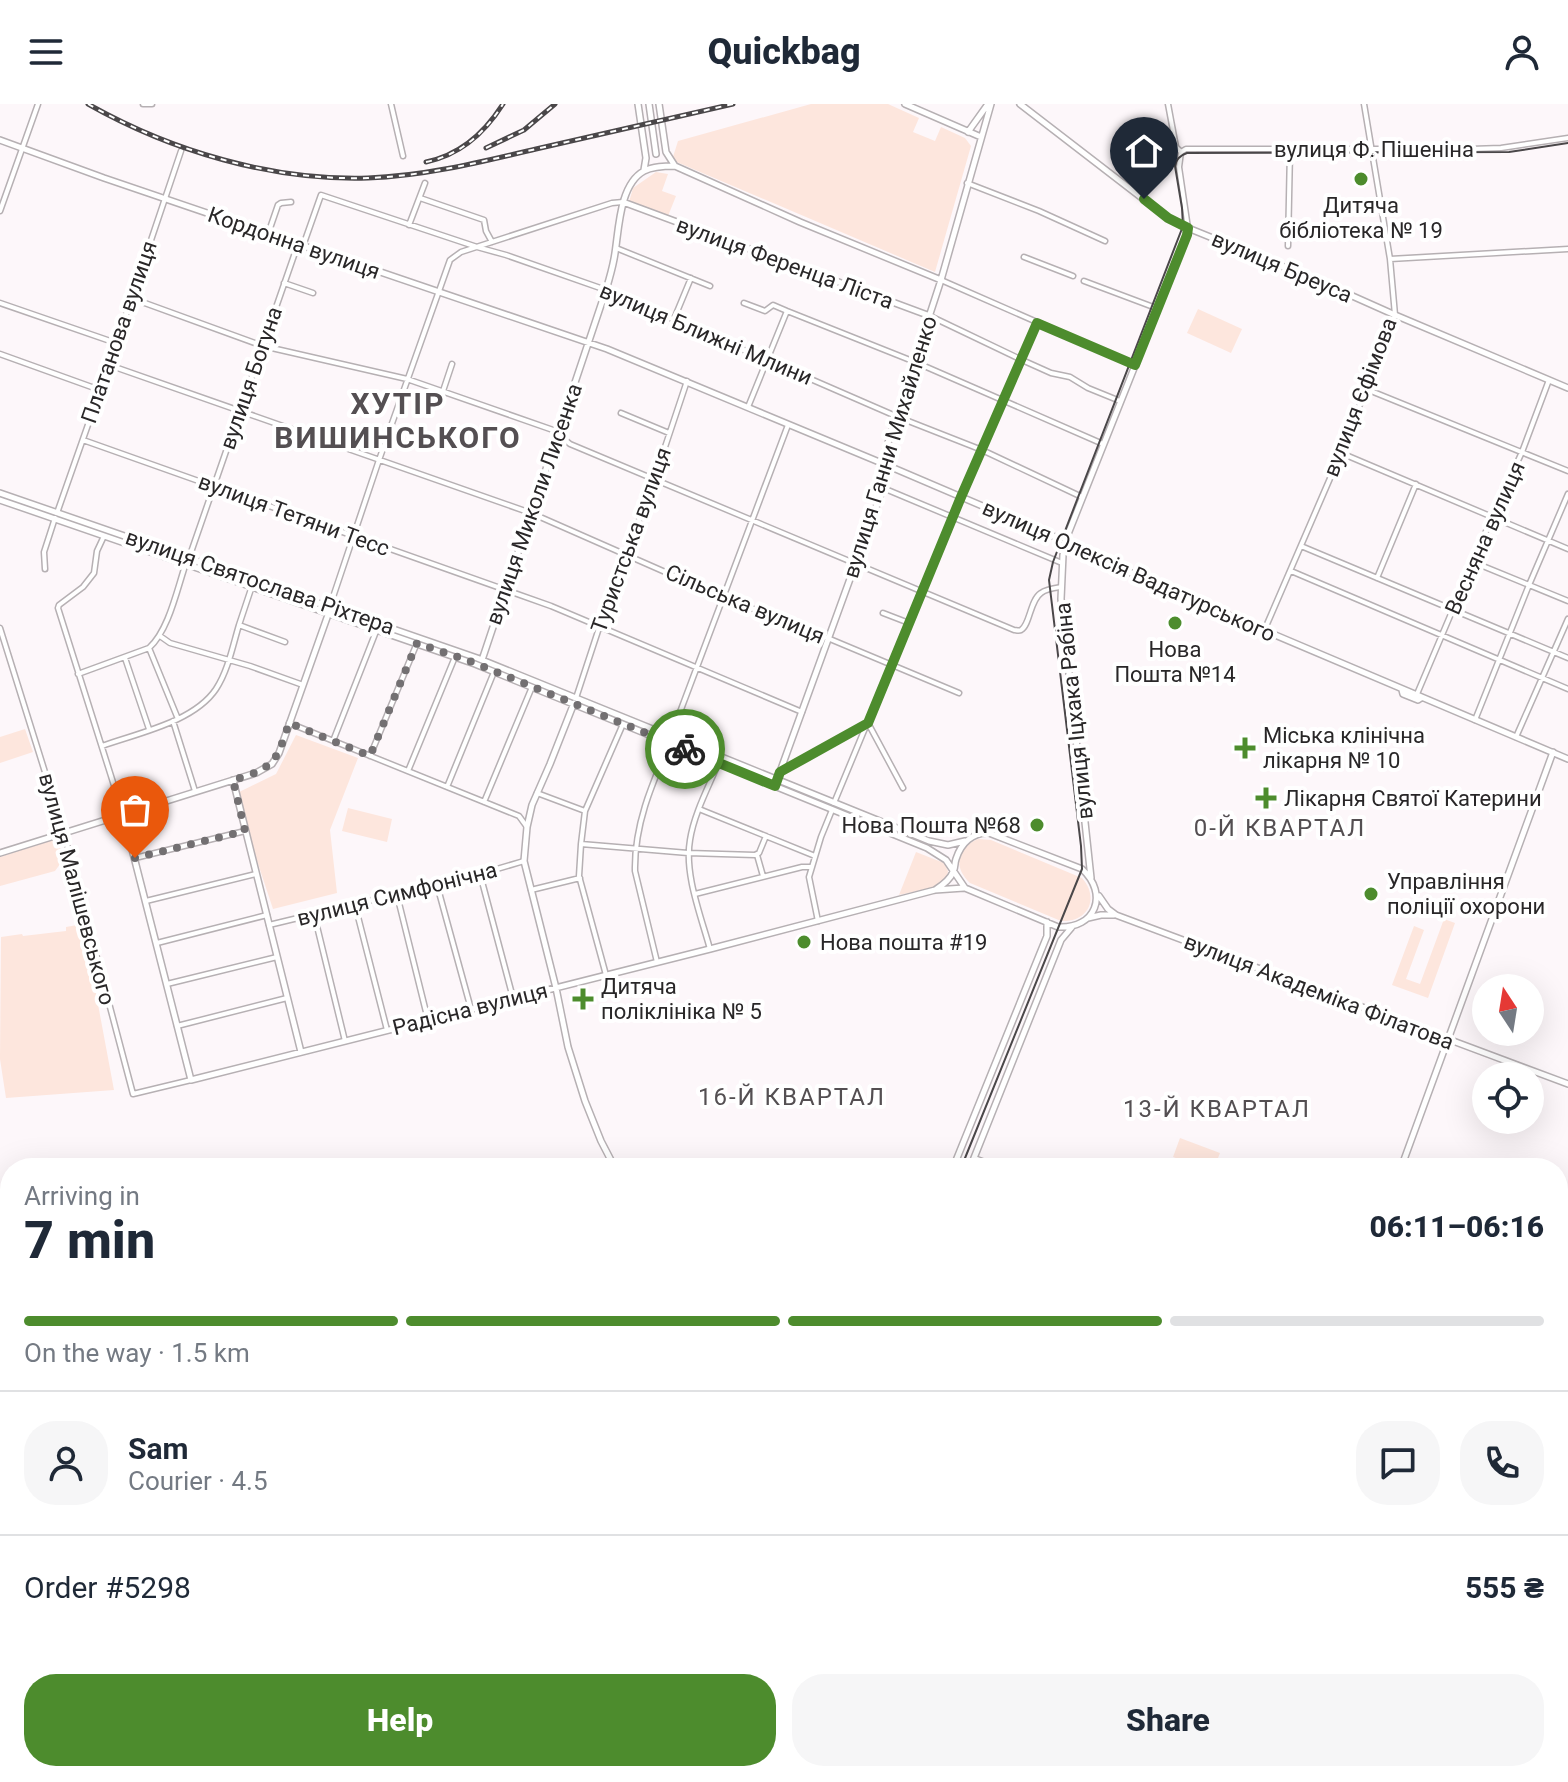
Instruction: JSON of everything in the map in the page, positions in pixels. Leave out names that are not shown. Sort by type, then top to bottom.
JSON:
[{"type":"street","points":[[0,211],[38,104]]},
{"type":"street","points":[[143,104],[152,104]]},
{"type":"street","points":[[391,104],[403,156]]},
{"type":"street","points":[[638,104],[645,153],[644,170]]},
{"type":"street","points":[[649,104],[656,154]]},
{"type":"street","points":[[659,104],[666,152],[675,166]]},
{"type":"street","points":[[905,104],[981,137]]},
{"type":"street","name":"вулиця Ганни Михайленко","points":[[968,132],[990,104]]},
{"type":"street","name":"вулиця Ганни Михайленко","points":[[778,779],[883,488],[885,452],[941,280],[990,104]]},
{"type":"street","name":"вулиця Бреуса","points":[[1020,104],[1168,218],[1568,388]]},
{"type":"street","points":[[1168,104],[1176,147],[1181,152],[1179,167],[1188,228]]},
{"type":"street","name":"вулиця Єфімова","points":[[1264,631],[1341,453],[1395,315],[1390,259],[1364,104]]},
{"type":"street","name":"вулиця Ф. Пішеніна","points":[[1181,152],[1186,149],[1501,148],[1568,138]]},
{"type":"street","name":"Кордонна вулиця","points":[[0,140],[590,342]]},
{"type":"street","points":[[1288,246],[1290,150]]},
{"type":"street","name":"Платанова вулиця","points":[[45,569],[44,552],[181,151]]},
{"type":"street","points":[[645,153],[666,152]]},
{"type":"street","points":[[0,853],[256,773],[272,764],[279,753],[330,609],[450,260],[461,252],[623,202],[628,188],[644,170],[675,166],[1135,365]]},
{"type":"street","points":[[409,225],[425,183]]},
{"type":"street","points":[[967,183],[1105,241]]},
{"type":"street","name":"вулиця Ближні Млини","points":[[321,195],[606,290],[898,417],[982,450],[1082,497]]},
{"type":"street","name":"вулиця Богуна","points":[[160,636],[284,283],[321,195]]},
{"type":"street","points":[[420,198],[484,220],[492,242]]},
{"type":"street","points":[[268,234],[278,205],[291,202]]},
{"type":"street","name":"вулиця Миколи Лисенка","points":[[480,663],[590,342],[616,248],[623,202]]},
{"type":"street","name":"вулиця Ференца Ліста","points":[[623,202],[930,316],[1051,373],[1070,377],[1121,401]]},
{"type":"street","name":"вулиця Іцхака Рабіна","points":[[1091,879],[1061,599],[1062,563],[1065,544],[1082,497],[1188,228]]},
{"type":"street","points":[[616,248],[710,286]]},
{"type":"street","points":[[1390,259],[1568,249]]},
{"type":"street","points":[[1024,257],[1073,276]]},
{"type":"street","points":[[674,319],[691,278]]},
{"type":"street","points":[[1084,281],[1156,308]]},
{"type":"street","points":[[284,283],[313,293]]},
{"type":"street","points":[[131,298],[263,346],[407,379],[553,430],[570,444],[1014,630],[1023,628],[1040,593],[1061,587]]},
{"type":"street","points":[[0,303],[116,343]]},
{"type":"street","points":[[744,303],[765,311],[773,305],[915,362],[1103,444]]},
{"type":"street","points":[[748,407],[787,311]]},
{"type":"street","points":[[818,921],[809,877],[815,856],[961,497],[1037,323]]},
{"type":"street","name":"вулиця Олексія Вадатурського","points":[[590,342],[1055,537],[1402,690],[1403,694],[1418,700],[1419,696],[1568,759]]},
{"type":"street","points":[[0,354],[100,390]]},
{"type":"street","points":[[443,391],[452,364]]},
{"type":"street","name":"Сільська вулиця","points":[[109,365],[531,513],[722,597],[959,693]]},
{"type":"street","name":"Весняна вулиця","points":[[1419,696],[1442,635],[1522,452],[1549,380]]},
{"type":"street","name":"Туристська вулиця","points":[[610,1158],[566,1041],[524,861],[527,827],[532,805],[575,701],[687,381]]},
{"type":"street","points":[[1366,389],[1568,471]]},
{"type":"street","points":[[621,413],[669,433]]},
{"type":"street","points":[[657,962],[635,871],[635,848],[647,796],[788,425]]},
{"type":"street","name":"вулиця Тетяни Тесс","points":[[83,440],[551,606],[802,712]]},
{"type":"street","points":[[1341,453],[1568,549]]},
{"type":"street","points":[[1377,578],[1416,484]]},
{"type":"street","points":[[883,488],[1062,563]]},
{"type":"street","name":"вулиця Святослава Ріхтера","points":[[0,493],[104,535],[188,561],[252,586],[330,609],[377,629],[480,663],[494,672],[575,701],[623,724],[670,739],[719,763],[778,779]]},
{"type":"street","points":[[1475,720],[1568,494]]},
{"type":"street","name":"вулиця Святослава Ріхтера","points":[[0,500],[330,609],[480,663],[778,779],[927,848],[954,870]]},
{"type":"street","points":[[104,535],[97,551],[94,573],[83,587],[59,605],[64,631],[123,814],[191,1080]]},
{"type":"street","points":[[1301,546],[1568,658]]},
{"type":"street","points":[[1473,562],[1568,601]]},
{"type":"street","points":[[1290,571],[1568,689]]},
{"type":"street","points":[[102,746],[176,720],[204,704],[218,687],[252,586]]},
{"type":"street","points":[[883,613],[909,623]]},
{"type":"street","points":[[1516,737],[1568,619]]},
{"type":"street","points":[[239,625],[285,642]]},
{"type":"street","name":"вулиця Малішевського","points":[[0,628],[64,833],[133,1094],[191,1080]]},
{"type":"street","points":[[333,741],[377,629]]},
{"type":"street","points":[[78,674],[149,648],[160,636],[170,643],[303,685]]},
{"type":"street","points":[[370,756],[417,643]]},
{"type":"street","points":[[149,648],[176,720],[195,791]]},
{"type":"street","points":[[408,771],[455,657]]},
{"type":"street","points":[[125,658],[149,729]]},
{"type":"street","points":[[447,787],[494,672]]},
{"type":"street","points":[[484,802],[532,687]]},
{"type":"street","points":[[289,723],[519,816],[527,827]]},
{"type":"street","points":[[778,779],[868,723]]},
{"type":"street","points":[[868,723],[903,788]]},
{"type":"street","points":[[606,975],[580,878],[581,844],[585,811],[623,724]]},
{"type":"street","points":[[1405,1158],[1553,752]]},
{"type":"street","points":[[710,949],[688,853],[699,809],[719,763]]},
{"type":"street","points":[[233,780],[301,1052]]},
{"type":"street","points":[[537,793],[585,811]]},
{"type":"street","name":"вулиця Святослава Ріхтера","points":[[833,807],[948,845],[966,841],[980,832],[989,833],[1082,869],[1091,879]]},
{"type":"street","points":[[699,809],[815,856]]},
{"type":"street","points":[[135,858],[245,831]]},
{"type":"street","points":[[763,876],[757,855],[766,836]]},
{"type":"street","points":[[935,890],[946,882],[954,870],[956,857],[966,841]]},
{"type":"street","points":[[581,844],[757,855]]},
{"type":"street","name":"вулиця Симфонічна","points":[[269,925],[524,861]]},
{"type":"street","points":[[695,894],[811,867]]},
{"type":"street","points":[[954,870],[965,888],[1058,927],[1072,927]]},
{"type":"street","points":[[146,901],[256,874]]},
{"type":"street","points":[[480,874],[513,998]]},
{"type":"street","points":[[531,890],[580,878]]},
{"type":"street","points":[[1091,879],[1100,899],[1116,915]]},
{"type":"street","points":[[437,885],[471,1009]]},
{"type":"street","points":[[974,1158],[1061,940],[1072,927],[1087,919],[1096,904],[1095,887]]},
{"type":"street","name":"Радісна вулиця","points":[[191,1080],[935,890],[965,888]]},
{"type":"street","points":[[397,895],[428,1020]]},
{"type":"street","points":[[355,905],[387,1030]]},
{"type":"street","points":[[314,914],[345,1041]]},
{"type":"street","points":[[157,943],[267,915]]},
{"type":"street","name":"вулиця Академіка Філатова","points":[[1087,919],[1116,915],[1568,1084]]},
{"type":"street","points":[[957,1158],[1047,936],[1047,922]]},
{"type":"street","points":[[167,984],[277,957]]},
{"type":"street","points":[[177,1026],[287,998]]},
{"type":"shaded area","points":[[811,104],[888,104],[919,118],[913,132],[935,141],[941,127],[965,138],[971,146],[935,272],[672,160],[678,141]]},
{"type":"shaded area","points":[[656,172],[668,174],[662,191],[676,196],[668,216],[629,202],[633,188]]},
{"type":"shaded area","points":[[1198,309],[1242,329],[1231,353],[1187,333]]},
{"type":"shaded area","points":[[25,729],[33,752],[0,763],[0,737]]},
{"type":"shaded area","points":[[296,735],[358,758],[330,830],[337,893],[273,909],[235,794],[276,774]]},
{"type":"shaded area","points":[[348,808],[392,819],[387,842],[342,831]]},
{"type":"shaded area","points":[[58,838],[63,860],[55,871],[0,886],[0,857]]},
{"type":"shaded area","points":[[978,839],[991,840],[1082,878],[1090,893],[1084,914],[1070,921],[1061,921],[970,883],[961,871],[959,858],[965,847]]},
{"type":"shaded area","points":[[916,852],[944,863],[948,871],[947,879],[935,887],[899,895]]},
{"type":"shaded area","points":[[1444,919],[1455,923],[1428,998],[1392,985],[1414,926],[1424,930],[1406,979],[1420,984]]},
{"type":"shaded area","points":[[83,924],[114,1090],[6,1098],[0,1059],[1,937],[66,931],[66,927]]},
{"type":"shaded area","points":[[1180,1138],[1220,1153],[1218,1158],[1173,1157]]},
{"type":"tram line","points":[[965,1158],[1082,869],[1049,580],[1053,562],[1183,226],[1176,161],[1187,153],[1509,152],[1568,143]]},
{"type":"railway","points":[[88,104],[153,136],[223,160],[332,178],[368,178],[453,168],[733,104]]},
{"type":"railway","points":[[426,162],[450,154],[470,142],[488,125],[503,104]]},
{"type":"railway","points":[[486,148],[524,130],[555,104]]},
{"type":"way so far","points":[[135,858],[245,831],[233,780],[272,764],[289,723],[370,756],[417,643],[472,662],[685,749]]},
{"type":"place","name":"Дитяча бібліотека № 19","points":[[1361,179]]},
{"type":"place","name":"Нова Пошта №14","points":[[1175,623]]},
{"type":"place","name":"Міська клінічна лікарня № 10","points":[[1245,748]]},
{"type":"place","name":"Лікарня Святої Катерини","points":[[1266,798]]},
{"type":"place","name":"Нова Пошта №68","points":[[1037,825]]},
{"type":"place","name":"Управління поліції охорони","points":[[1371,894]]},
{"type":"place","name":"Нова пошта #19","points":[[804,942]]},
{"type":"place","name":"Дитяча поліклініка № 5","points":[[583,999]]},
{"type":"district","name":"ХУТІР ВИШИНСЬКОГО","points":[[398,420]]},
{"type":"district","name":"0-Й КВАРТАЛ","points":[[1280,828]]},
{"type":"district","name":"16-Й КВАРТАЛ","points":[[792,1097]]},
{"type":"district","name":"13-Й КВАРТАЛ","points":[[1217,1109]]},
{"type":"route","points":[[685,749],[775,786],[780,772],[868,723],[1037,323],[1135,365],[1188,228],[1168,218],[1144,199]]}]
